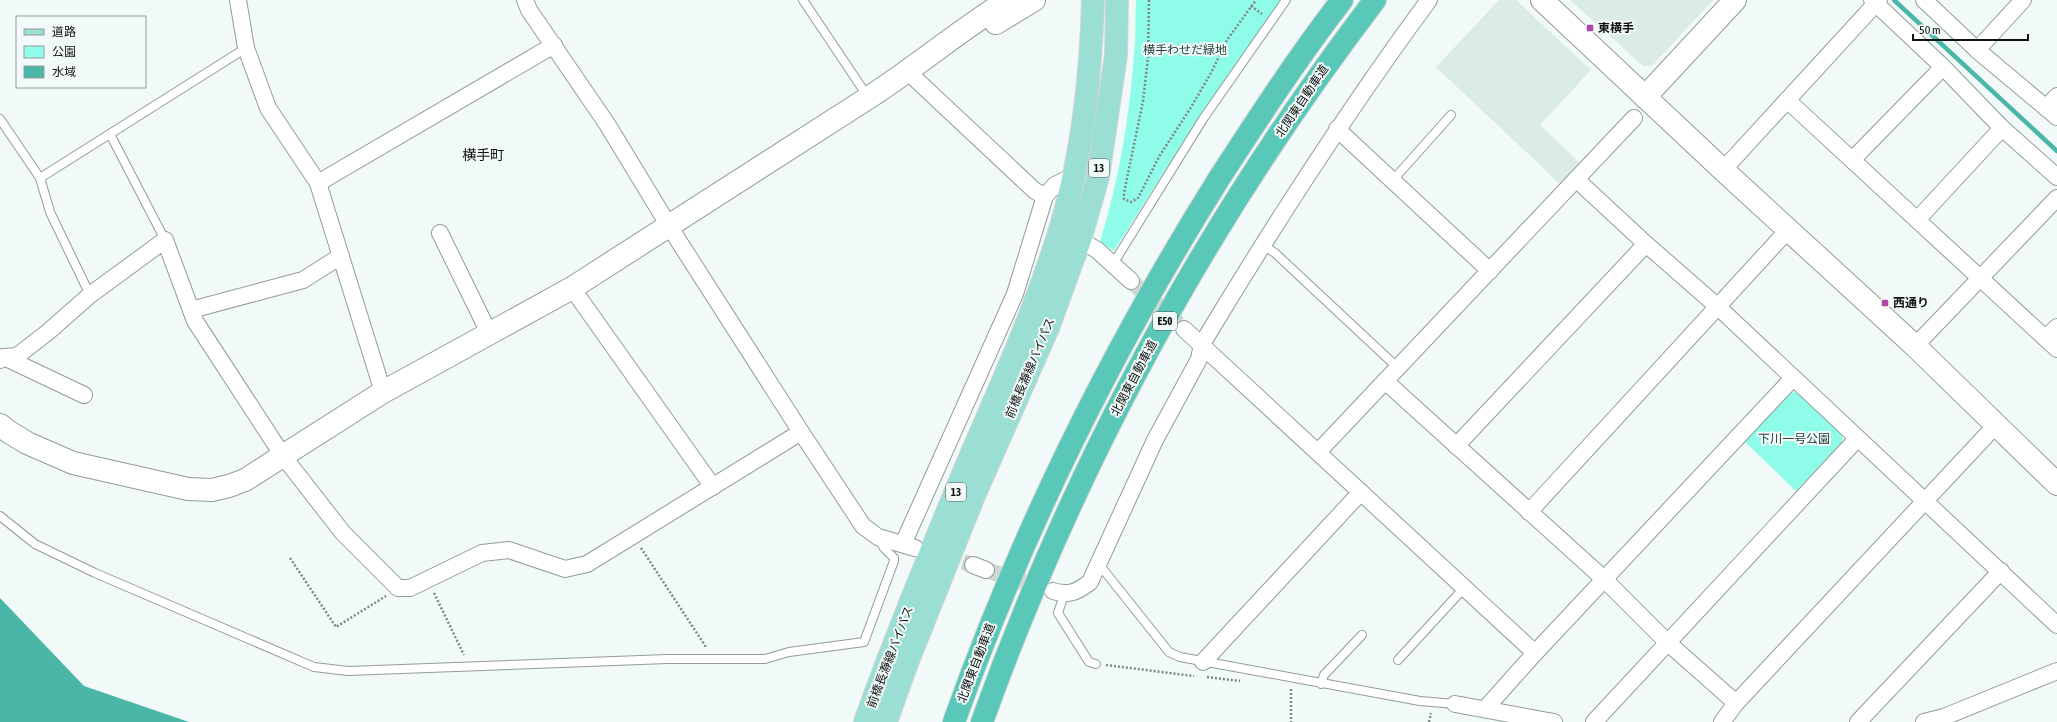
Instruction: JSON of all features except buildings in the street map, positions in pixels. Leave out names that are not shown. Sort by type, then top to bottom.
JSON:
[{"type":"highway","name":"北関東自動車道","points":[[954,722],[973,667],[1016,563],[1051,484],[1093,399],[1134,322],[1183,237],[1236,153],[1289,72],[1342,0]]},
{"type":"highway","name":"北関東自動車道","points":[[982,722],[1001,668],[1075,495],[1157,335],[1205,251],[1256,169],[1310,88],[1375,0]]},
{"type":"main road","name":"前橋長瀞線バイパス","points":[[886,722],[897,662],[958,487],[1028,322],[1062,222],[1073,176],[1085,112],[1090,62],[1093,0]]},
{"type":"main road","name":"前橋長瀞線バイパス","points":[[865,722],[897,662],[973,498],[1048,328],[1080,240],[1099,169],[1116,55],[1117,0]]},
{"type":"street","points":[[525,0],[529,10],[608,124],[669,226],[801,432],[863,526],[878,537],[909,546],[1015,294],[1045,196],[1055,185],[1073,176]]},
{"type":"street","points":[[0,425],[8,432],[27,443],[73,463],[188,489],[212,490],[245,480],[383,392],[572,288],[908,72],[978,19],[1008,0]]},
{"type":"street","points":[[908,72],[964,42],[1034,0]]},
{"type":"street","points":[[1059,593],[1076,593],[1090,582],[1155,440],[1199,359],[1202,344],[1262,244],[1337,129],[1429,0]]},
{"type":"street","points":[[1542,0],[1723,170],[1915,346],[2057,484]]},
{"type":"street","points":[[1645,97],[1735,0]]},
{"type":"street","points":[[1924,0],[1977,50],[2053,107]]},
{"type":"street","points":[[1977,50],[2023,0]]},
{"type":"street","points":[[241,1],[246,48],[268,108],[318,183],[383,392]]},
{"type":"street","points":[[1723,170],[1876,1],[2002,128],[2057,177]]},
{"type":"street","points":[[318,183],[554,45]]},
{"type":"street","points":[[1852,160],[1943,67]]},
{"type":"street","points":[[908,72],[1035,191],[1045,196]]},
{"type":"street","points":[[1787,100],[1979,277],[2053,338]]},
{"type":"street","points":[[1318,452],[1397,367],[1577,180],[1634,118]]},
{"type":"street","points":[[1917,220],[2002,128]]},
{"type":"street","points":[[1337,129],[1490,271]]},
{"type":"street","points":[[1577,180],[1646,244],[1718,307],[2057,625]]},
{"type":"street","points":[[1915,346],[1979,277],[2057,198]]},
{"type":"street","points":[[1529,512],[1788,230]]},
{"type":"street","points":[[440,233],[489,333]]},
{"type":"street","points":[[2,359],[17,356],[48,332],[90,295],[165,240],[195,321],[283,456],[343,533],[398,588],[410,588],[482,553],[509,550],[565,569],[587,564],[801,432]]},
{"type":"street","points":[[1080,240],[1097,250],[1131,281]]},
{"type":"street","points":[[1456,446],[1646,244]]},
{"type":"street","points":[[191,310],[303,280],[341,256]]},
{"type":"street","points":[[572,288],[713,487]]},
{"type":"street","points":[[1184,329],[1535,653]]},
{"type":"street","points":[[2,359],[84,395]]},
{"type":"street","points":[[1485,709],[1604,579],[1794,378]]},
{"type":"street","points":[[1385,381],[1604,579],[1667,642],[1736,703]]},
{"type":"street","points":[[1722,722],[1736,703],[1924,500],[1996,425]]},
{"type":"street","points":[[1594,722],[1858,439]]},
{"type":"street","points":[[1203,662],[1361,492]]},
{"type":"street","points":[[1858,722],[2001,571]]},
{"type":"street","points":[[1924,722],[1957,712],[2057,671]]},
{"type":"street","points":[[1455,704],[1554,722]]},
{"type":"lane","points":[[803,0],[868,98]]},
{"type":"lane","points":[[1113,264],[1202,119],[1286,0]]},
{"type":"lane","points":[[40,178],[246,48]]},
{"type":"lane","points":[[1393,180],[1451,115]]},
{"type":"lane","points":[[0,119],[40,178],[50,212],[90,295]]},
{"type":"lane","points":[[110,134],[165,240]]},
{"type":"lane","points":[[1262,244],[1275,253],[1397,367]]},
{"type":"lane","points":[[0,516],[35,544],[95,573],[314,667],[348,671],[470,668],[667,659],[765,659],[789,652],[864,642],[894,562],[894,558],[884,548],[878,537]]},
{"type":"lane","points":[[1098,563],[1169,652],[1180,658],[1420,702],[1455,704]]},
{"type":"lane","points":[[1398,660],[1464,588]]},
{"type":"lane","points":[[1059,593],[1058,613],[1089,662],[1096,664]]},
{"type":"lane","points":[[1321,684],[1324,675],[1362,634]]},
{"type":"path","points":[[1149,0],[1148,58],[1143,101],[1124,193],[1124,199],[1131,202],[1138,198],[1160,155],[1212,73],[1227,40],[1256,0]]},
{"type":"path","points":[[632,536],[714,659]]},
{"type":"path","points":[[290,558],[336,627],[398,588]]},
{"type":"path","points":[[428,580],[470,668]]},
{"type":"path","points":[[1291,687],[1291,722]]},
{"type":"shaded area","points":[[1499,0],[1516,0],[1591,70],[1540,125],[1582,165],[1562,186],[1436,67]]},
{"type":"shaded area","points":[[1570,0],[1713,0],[1652,66],[1643,66]]},
{"type":"green space","name":"横手わせだ緑地","points":[[1136,0],[1281,0],[1193,126],[1114,251],[1100,242],[1119,168],[1124,142],[1131,92]]},
{"type":"green space","name":"下川一号公園","points":[[1797,392],[1843,434],[1842,443],[1796,491],[1743,440],[1787,393]]},
{"type":"water","points":[[0,598],[84,686],[189,722],[0,722]]},
{"type":"waterway","points":[[1894,0],[2057,151]]},
{"type":"tunnel","points":[[1131,281],[1184,329]]},
{"type":"tunnel","points":[[940,555],[973,565]]},
{"type":"tunnel","points":[[986,570],[1046,589]]},
{"type":"place","name":"東横手","points":[[1590,28]]},
{"type":"place","name":"西通り","points":[[1885,303]]},
{"type":"district","name":"横手町","points":[[483,155]]}]
